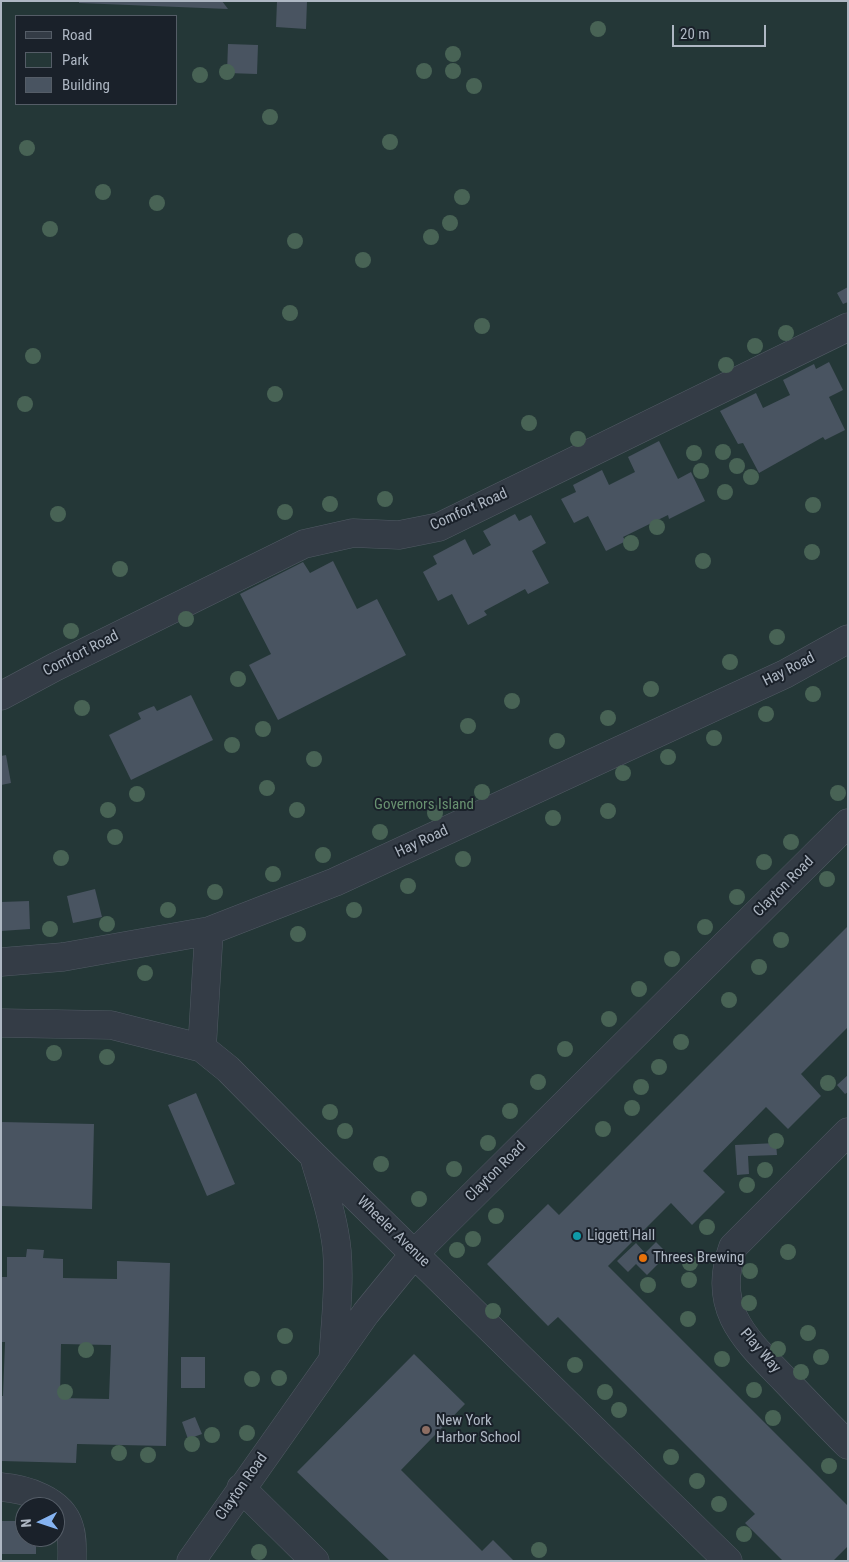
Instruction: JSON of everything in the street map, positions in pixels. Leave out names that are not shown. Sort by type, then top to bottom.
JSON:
[{"type":"street","name":"Comfort Road","points":[[1,696],[55,667],[304,544],[354,534],[399,536],[438,527],[848,327]]},
{"type":"street","name":"Hay Road","points":[[1,962],[64,957],[209,932],[335,882],[785,674],[848,638]]},
{"type":"street","name":"Clayton Road","points":[[191,1561],[366,1313],[415,1253],[848,824]]},
{"type":"street","points":[[202,1048],[209,932]]},
{"type":"street","name":"Wheeler Avenue","points":[[1,1023],[111,1025],[202,1048],[228,1069],[728,1561]]},
{"type":"street","name":"Play Way","points":[[848,1132],[733,1247],[725,1268],[729,1304],[734,1319],[747,1341],[848,1445]]},
{"type":"street","points":[[314,1155],[330,1211],[337,1250],[338,1285],[332,1360]]},
{"type":"street","points":[[1,1488],[33,1494],[62,1512],[69,1524],[72,1540],[72,1561]]},
{"type":"street","points":[[241,1488],[315,1561]]},
{"type":"green space","name":"Governors Island","points":[[1,1],[848,1],[848,1561],[1,1561]]},
{"type":"building","points":[[79,1],[222,1],[228,9],[79,3]]},
{"type":"building","points":[[277,1],[307,1],[306,29],[276,27]]},
{"type":"building","points":[[228,44],[258,45],[257,74],[227,73]]},
{"type":"building","points":[[848,287],[848,302],[843,304],[837,293]]},
{"type":"building","points":[[829,362],[843,390],[829,397],[845,430],[825,440],[823,437],[759,473],[743,443],[738,444],[720,411],[756,393],[763,408],[790,395],[783,380],[814,364],[816,369]]},
{"type":"building","points":[[659,441],[678,479],[691,472],[705,501],[669,519],[668,515],[623,537],[626,541],[606,551],[588,516],[574,523],[561,499],[576,492],[573,485],[602,470],[609,485],[635,472],[628,457]]},
{"type":"building","points":[[515,514],[519,521],[531,515],[546,543],[532,551],[549,583],[528,594],[525,589],[484,611],[487,615],[468,625],[452,594],[438,601],[423,572],[437,564],[433,556],[465,539],[473,555],[491,545],[483,531]]},
{"type":"building","points":[[333,561],[357,609],[377,599],[406,655],[278,720],[249,665],[271,654],[240,594],[303,562],[310,573]]},
{"type":"building","points":[[191,695],[213,740],[131,780],[109,735],[141,719],[138,713],[154,706],[157,711]]},
{"type":"building","points":[[6,755],[11,783],[1,785],[1,756]]},
{"type":"building","points":[[95,889],[102,917],[73,923],[67,896]]},
{"type":"building","points":[[29,901],[30,929],[1,931],[1,902]]},
{"type":"building","name":"Liggett Hall","points":[[848,926],[848,1027],[801,1074],[821,1096],[788,1129],[766,1107],[703,1171],[725,1192],[692,1225],[671,1203],[608,1266],[848,1506],[848,1546],[833,1561],[783,1561],[745,1523],[755,1514],[558,1317],[548,1326],[487,1264],[548,1204],[559,1215]]},
{"type":"building","points":[[848,1075],[848,1092],[845,1094],[837,1085]]},
{"type":"building","points":[[196,1093],[235,1184],[207,1196],[168,1105]]},
{"type":"building","points":[[1,1122],[94,1124],[92,1209],[1,1206]]},
{"type":"building","points":[[776,1143],[777,1155],[748,1156],[749,1174],[737,1175],[735,1145]]},
{"type":"building","name":"Threes Brewing","points":[[656,1242],[668,1254],[647,1275],[636,1264],[628,1272],[617,1261],[636,1243],[645,1253]]},
{"type":"building","points":[[27,1249],[44,1250],[43,1258],[63,1259],[63,1278],[117,1279],[117,1261],[170,1263],[166,1446],[77,1444],[76,1463],[1,1461],[1,1396],[3,1396],[5,1342],[1,1342],[1,1277],[7,1277],[7,1257],[26,1257]],"holes":[[[61,1344],[111,1345],[109,1399],[60,1398]]]},
{"type":"building","points":[[414,1354],[465,1404],[401,1470],[482,1551],[493,1540],[514,1561],[390,1561],[297,1472]]},
{"type":"building","points":[[181,1357],[205,1357],[205,1388],[181,1388]]},
{"type":"building","points":[[195,1417],[202,1434],[188,1439],[182,1422]]},
{"type":"building","points":[[1,1521],[15,1521],[15,1547],[36,1547],[36,1554],[1,1554]]},
{"type":"place","name":"Liggett Hall","points":[[577,1236]]},
{"type":"place","name":"Threes Brewing","points":[[643,1258]]},
{"type":"place","name":"New York Harbor School","points":[[426,1430]]}]
